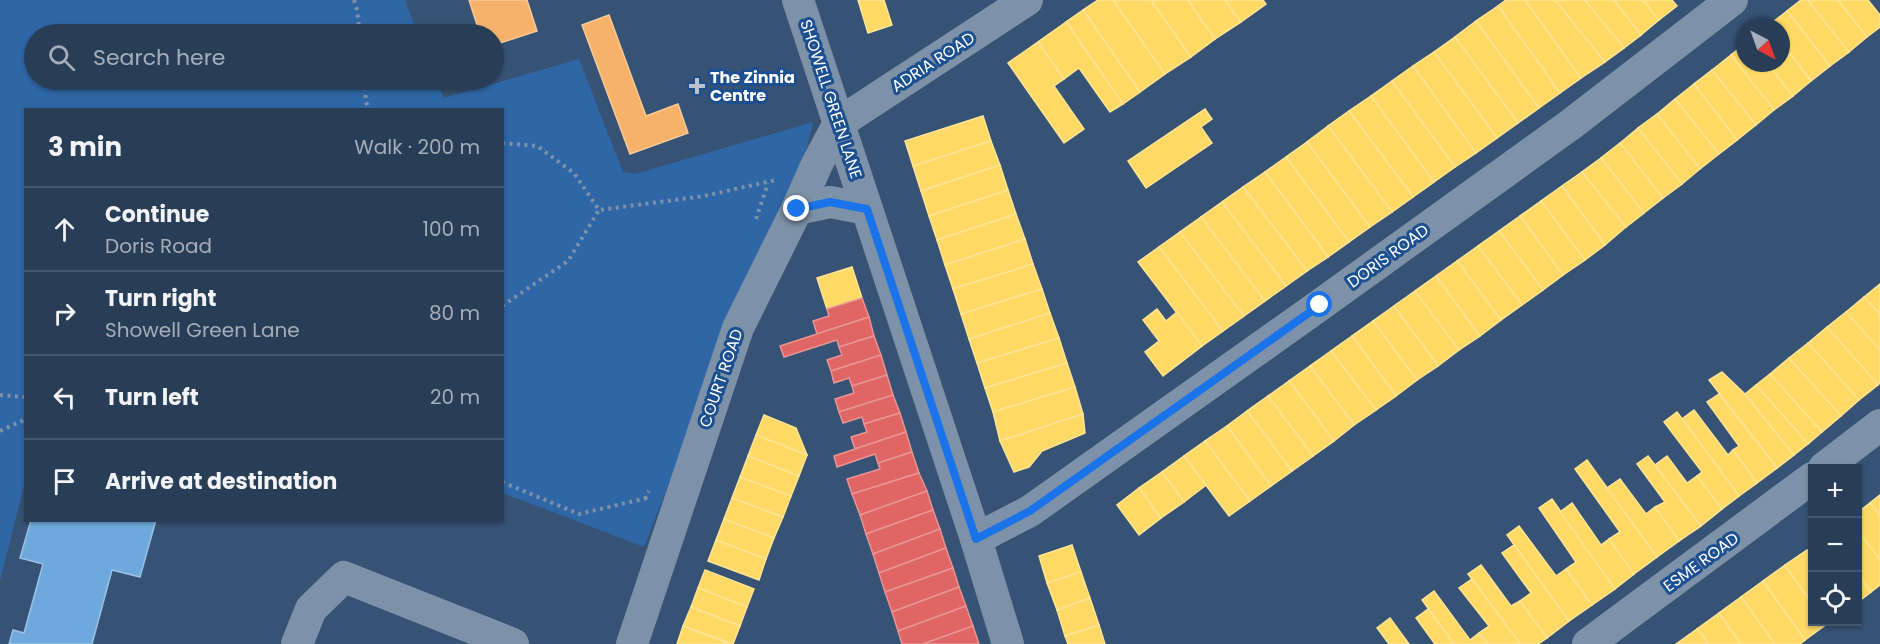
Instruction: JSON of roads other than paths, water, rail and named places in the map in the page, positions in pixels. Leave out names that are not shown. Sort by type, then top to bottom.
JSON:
[{"type":"street","name":"SHOWELL GREEN LANE","points":[[798,0],[976,539],[1008,644]]},
{"type":"street","name":"ADRIA ROAD","points":[[839,123],[1027,0]]},
{"type":"street","name":"DORIS ROAD","points":[[976,539],[1030,511],[1310,312],[1570,125],[1732,0]]},
{"type":"street","name":"COURT ROAD","points":[[632,644],[738,328],[839,123]]},
{"type":"street","points":[[797,209],[830,202],[867,209]]},
{"type":"street","points":[[1829,464],[1880,425]]},
{"type":"street","name":"ESME ROAD","points":[[1588,644],[1808,481]]},
{"type":"street","points":[[297,644],[310,609],[344,577],[513,644]]},
{"type":"place","name":"The Zinnia Centre","points":[[697,86]]}]
